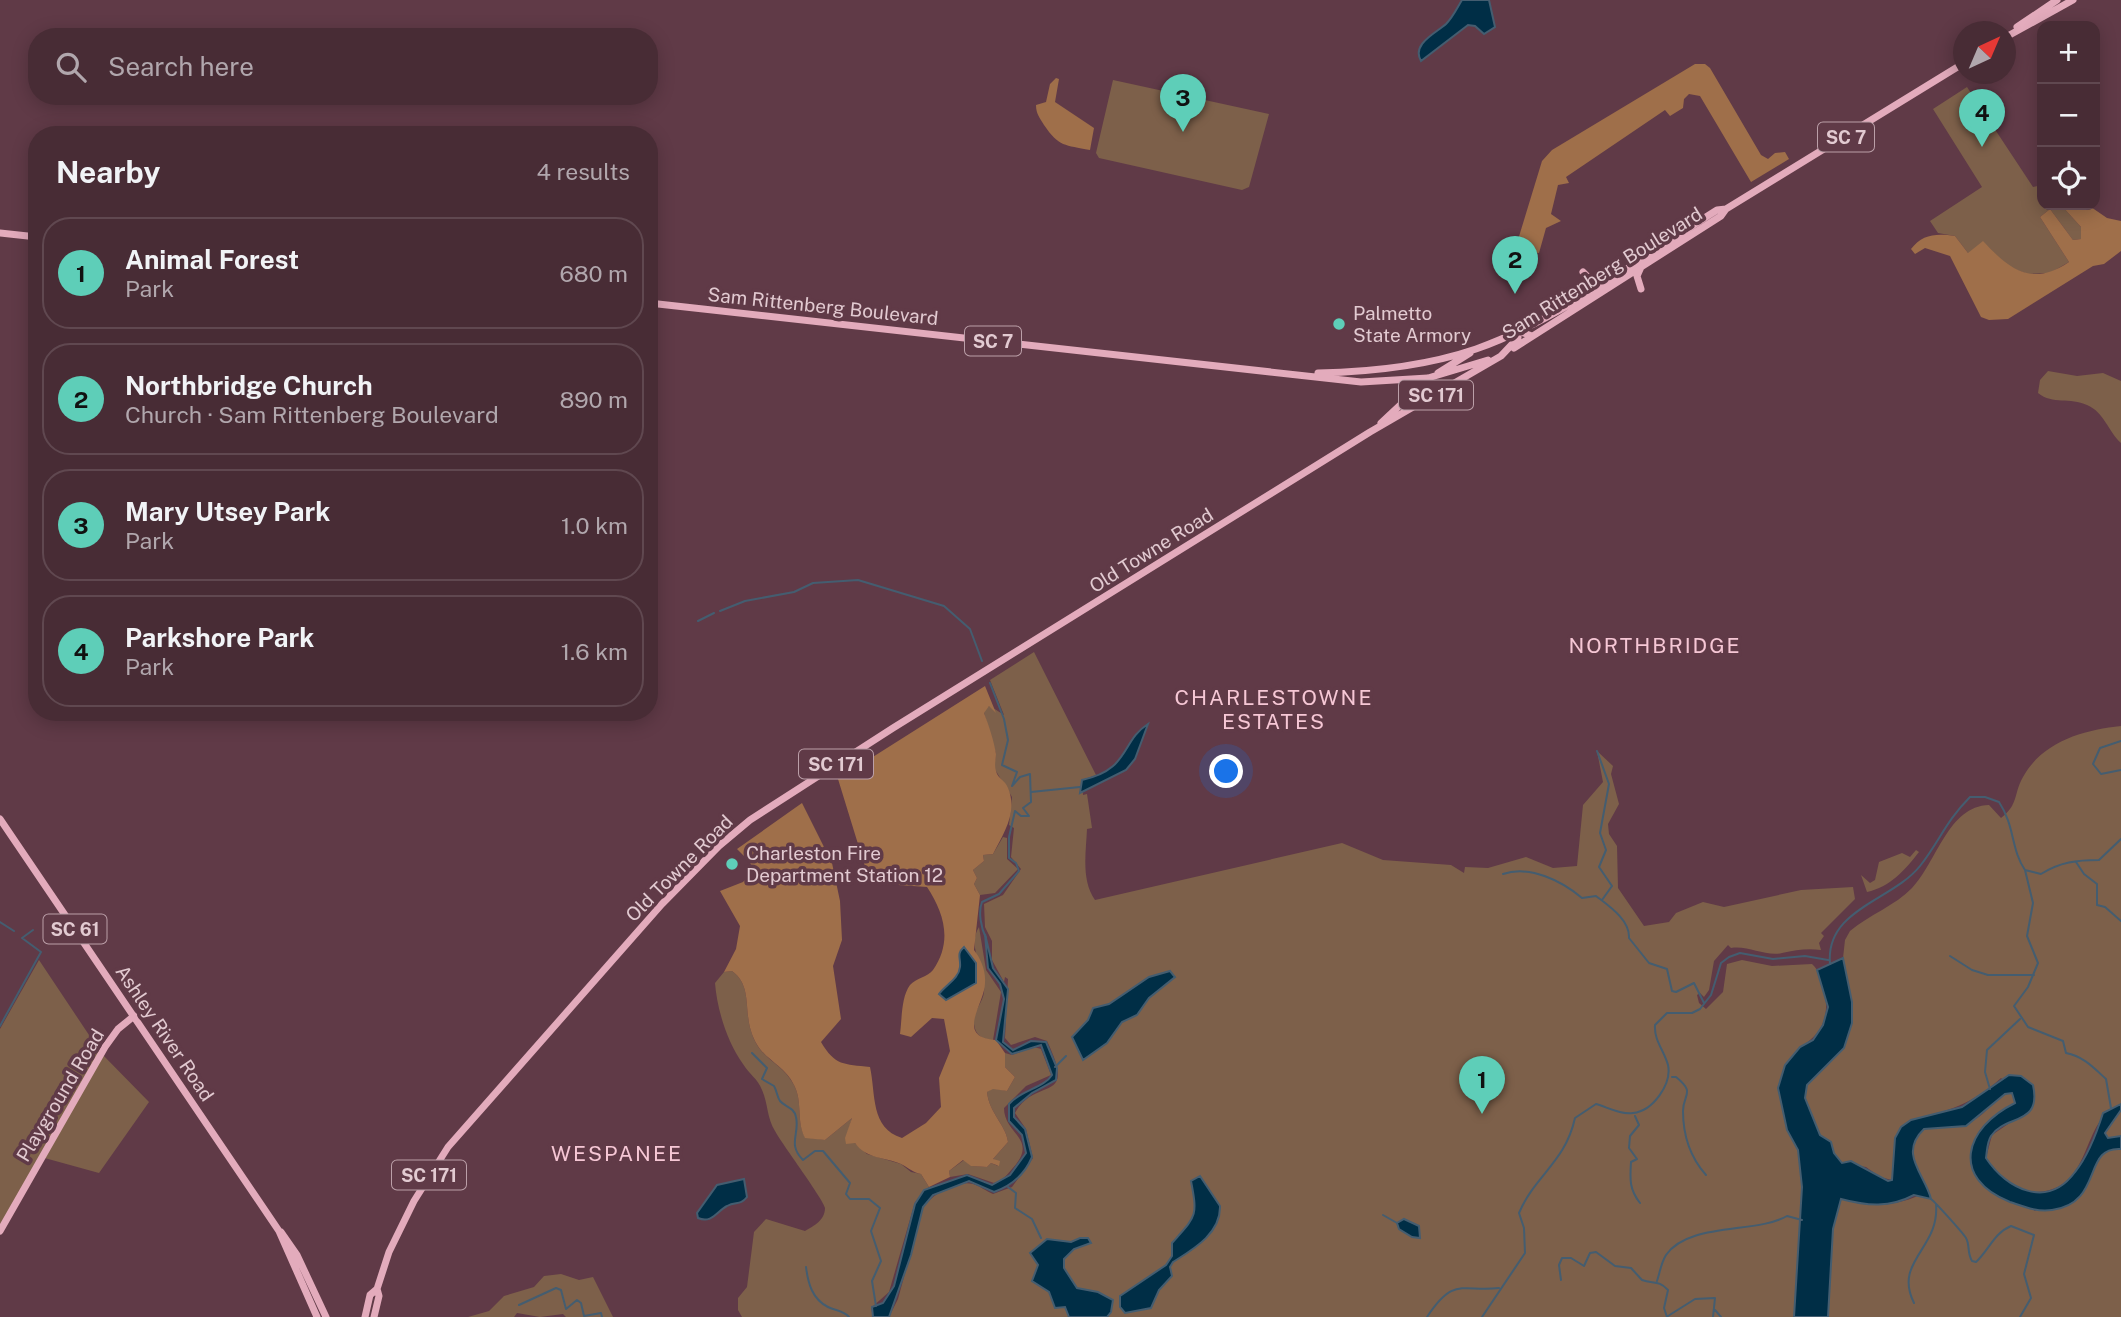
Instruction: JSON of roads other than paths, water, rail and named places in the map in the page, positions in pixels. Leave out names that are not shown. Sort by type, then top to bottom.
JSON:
[{"type":"main road","points":[[2016,30],[2057,0]]},
{"type":"main road","points":[[2016,31],[2073,0]]},
{"type":"main road","name":"Sam Rittenberg Boulevard","points":[[658,304],[1361,382],[1428,379],[1501,356],[1721,216],[1726,209],[1953,70]]},
{"type":"main road","name":"Sam Rittenberg Boulevard","points":[[1286,373],[1394,367],[1476,349],[1550,314],[1717,210],[1726,209]]},
{"type":"main road","points":[[0,233],[28,236]]},
{"type":"main road","points":[[1640,289],[1637,276],[1643,265]]},
{"type":"main road","points":[[1583,272],[1589,278],[1589,290]]},
{"type":"main road","points":[[1501,356],[1518,338],[1518,331],[1532,336],[1550,314]]},
{"type":"main road","name":"Old Towne Road","points":[[1370,432],[1428,379],[1476,349]]},
{"type":"main road","name":"Old Towne Road","points":[[377,1289],[389,1252],[421,1188],[448,1147],[662,904],[719,846],[750,820],[1370,432],[1501,356]]},
{"type":"main road","points":[[1361,382],[1385,378],[1394,367]]},
{"type":"main road","name":"Ashley River Road","points":[[0,818],[297,1255],[326,1317]]},
{"type":"main road","name":"Playground Road","points":[[0,1231],[104,1048],[134,1016]]},
{"type":"main road","points":[[410,1169],[418,1176],[421,1188]]},
{"type":"main road","name":"Ashley River Road","points":[[279,1231],[317,1317]]},
{"type":"main road","name":"SC 171","points":[[365,1317],[370,1295],[377,1289],[379,1296],[374,1317]]},
{"type":"water","points":[[1462,0],[1489,0],[1495,27],[1484,34],[1475,26],[1468,25],[1421,61],[1419,49],[1422,44],[1446,24]]},
{"type":"water","points":[[1148,724],[1135,759],[1126,770],[1080,793],[1082,780],[1109,769],[1123,755],[1139,731]]},
{"type":"water","points":[[985,934],[993,968],[1008,989],[1003,1042],[1013,1050],[1031,1041],[1046,1042],[1057,1068],[1056,1080],[1032,1093],[1014,1108],[1014,1117],[1025,1129],[1032,1157],[1026,1169],[1012,1183],[994,1192],[969,1181],[933,1195],[923,1207],[911,1255],[889,1317],[873,1317],[872,1307],[883,1303],[894,1286],[915,1204],[924,1190],[967,1175],[992,1185],[1010,1175],[1026,1153],[1022,1135],[1009,1121],[1009,1104],[1044,1083],[1052,1075],[1041,1045],[1012,1054],[996,1040],[1004,999],[1000,984],[988,968]]},
{"type":"water","points":[[964,947],[976,963],[976,983],[946,1000],[939,994],[957,975],[960,967],[959,954]]},
{"type":"water","points":[[1843,958],[1852,1002],[1852,1023],[1844,1048],[1807,1085],[1805,1098],[1820,1135],[1831,1142],[1834,1153],[1842,1163],[1851,1161],[1888,1181],[1892,1180],[1895,1138],[1901,1127],[1911,1120],[1962,1107],[2009,1075],[2021,1076],[2033,1085],[2034,1098],[2028,1113],[1997,1129],[1989,1141],[1986,1158],[2005,1179],[2028,1191],[2041,1192],[2053,1190],[2064,1183],[2084,1159],[2103,1113],[2121,1104],[2121,1110],[2105,1133],[2108,1138],[2121,1136],[2121,1149],[2109,1150],[2101,1156],[2086,1187],[2079,1197],[2068,1205],[2052,1210],[2031,1209],[1991,1192],[1978,1180],[1972,1167],[1971,1153],[1975,1139],[1998,1113],[2015,1103],[2012,1093],[2005,1094],[1966,1126],[1924,1129],[1913,1147],[1913,1156],[1931,1199],[1914,1195],[1896,1202],[1878,1204],[1841,1199],[1833,1229],[1828,1317],[1794,1317],[1802,1187],[1798,1150],[1787,1130],[1778,1088],[1785,1065],[1800,1047],[1813,1040],[1823,1025],[1828,1007],[1817,970]]},
{"type":"water","points":[[1170,971],[1175,977],[1149,998],[1137,1015],[1122,1022],[1107,1043],[1083,1060],[1072,1037],[1088,1020],[1093,1008],[1109,1004],[1149,977]]},
{"type":"water","points":[[1200,1176],[1220,1206],[1216,1225],[1204,1240],[1173,1262],[1170,1267],[1172,1276],[1159,1290],[1151,1308],[1125,1313],[1120,1307],[1120,1296],[1166,1265],[1172,1256],[1172,1243],[1193,1215],[1191,1181]]},
{"type":"water","points":[[744,1179],[747,1197],[744,1200],[727,1206],[711,1218],[698,1218],[697,1213],[717,1185]]},
{"type":"water","points":[[1404,1219],[1419,1226],[1420,1238],[1412,1237],[1399,1229],[1397,1223]]},
{"type":"water","points":[[1088,1238],[1091,1243],[1074,1249],[1064,1259],[1064,1268],[1077,1288],[1098,1292],[1113,1300],[1111,1312],[1107,1317],[1069,1317],[1065,1307],[1055,1308],[1049,1292],[1032,1281],[1038,1265],[1030,1253],[1047,1239],[1071,1242]]},
{"type":"waterway","points":[[720,611],[745,601],[794,592],[813,583],[858,580],[944,606],[970,629],[982,661]]},
{"type":"waterway","points":[[698,621],[714,613]]},
{"type":"waterway","points":[[986,938],[981,920],[982,902],[999,894],[1019,871],[1016,863],[1009,858],[1009,837],[1015,811],[1021,816],[1029,816],[1023,808],[1031,802],[1030,774],[1020,777],[1012,786],[1017,772],[1002,765],[1008,740],[1004,719],[990,683]]},
{"type":"waterway","points":[[2121,741],[2100,748],[2093,764],[2101,774],[2121,770]]},
{"type":"waterway","points":[[1597,751],[1609,784],[1600,833],[1606,850],[1599,867],[1612,886],[1602,900]]},
{"type":"waterway","points":[[1031,792],[1080,787]]},
{"type":"waterway","points":[[1830,964],[1831,945],[1838,930],[1849,918],[1908,878],[1920,866],[1970,797],[1985,797],[1999,802],[2025,870],[2041,874],[2069,862],[2099,860],[2121,839]]},
{"type":"waterway","points":[[2076,862],[2084,874],[2097,884],[2097,905],[2105,907],[2121,921]]},
{"type":"waterway","points":[[2025,870],[2033,903],[2027,936],[2038,963],[2028,987],[2014,1006],[2028,1027],[2063,1041],[2066,1053],[2083,1060],[2106,1079],[2111,1108]]},
{"type":"waterway","points":[[1503,874],[1535,873],[1565,886],[1582,898],[1596,896],[1622,919],[1629,938],[1649,963],[1667,969],[1672,991],[1676,992],[1694,983],[1704,1003]]},
{"type":"waterway","points":[[0,922],[14,931]]},
{"type":"waterway","points":[[0,1026],[41,952],[22,938],[33,930]]},
{"type":"waterway","points":[[1482,1317],[1525,1253],[1524,1228],[1519,1213],[1533,1188],[1557,1158],[1575,1118],[1596,1104],[1624,1113],[1633,1113],[1647,1107],[1660,1095],[1667,1080],[1668,1065],[1655,1025],[1667,1013],[1692,1013],[1700,1009],[1711,995],[1721,963],[1729,957],[1740,953],[1773,959],[1805,956],[1828,960]]},
{"type":"waterway","points":[[1950,956],[1972,970],[1988,975],[2034,975]]},
{"type":"waterway","points":[[1990,1089],[1985,1072],[1987,1050],[2020,1019]]},
{"type":"waterway","points":[[752,1053],[767,1068],[762,1079],[774,1086],[780,1101],[795,1114],[795,1144],[798,1154],[803,1160],[815,1151],[823,1151],[850,1183],[846,1194],[850,1199],[869,1199],[880,1208],[871,1231],[881,1261],[872,1281],[876,1306]]},
{"type":"waterway","points":[[1055,1067],[1066,1056]]},
{"type":"waterway","points":[[1672,1077],[1676,1077],[1686,1087],[1684,1129],[1692,1153],[1706,1175]]},
{"type":"waterway","points":[[1635,1116],[1639,1125],[1630,1136],[1629,1148],[1637,1159],[1631,1162],[1631,1179],[1632,1188],[1640,1203]]},
{"type":"waterway","points":[[1008,1187],[1016,1193],[1015,1208],[1032,1219],[1041,1238]]},
{"type":"waterway","points":[[1931,1199],[1966,1238],[1972,1261],[1976,1262],[1996,1237],[2011,1226],[2034,1235],[2024,1274],[2031,1298],[2020,1317]]},
{"type":"waterway","points":[[1914,1303],[1909,1289],[1909,1276],[1931,1233],[1936,1204]]},
{"type":"waterway","points":[[1383,1215],[1397,1223]]},
{"type":"waterway","points":[[1657,1281],[1666,1255],[1690,1238],[1758,1225],[1787,1216],[1802,1220]]},
{"type":"waterway","points":[[1561,1280],[1559,1265],[1562,1258],[1571,1258],[1584,1266],[1590,1253],[1596,1252],[1615,1266],[1631,1268],[1642,1280],[1665,1287],[1668,1290],[1664,1308],[1667,1317]]},
{"type":"waterway","points":[[806,1267],[810,1285],[818,1300],[849,1317]]},
{"type":"waterway","points":[[519,1305],[556,1288],[561,1290],[566,1309],[577,1300],[581,1303],[584,1316],[601,1313],[602,1317]]},
{"type":"waterway","points":[[1427,1317],[1436,1304],[1452,1291],[1499,1288]]},
{"type":"waterway","points":[[1668,1316],[1695,1299],[1715,1298],[1713,1317]]},
{"type":"waterway","points":[[1715,1310],[1721,1317]]},
{"type":"place","name":"Mary Utsey Park","points":[[1183,132]]},
{"type":"place","name":"Parkshore Park","points":[[1982,147]]},
{"type":"place","name":"Northbridge Church","points":[[1515,294]]},
{"type":"place","name":"Palmetto State Armory","points":[[1339,324]]},
{"type":"place","name":"Charleston Fire Department Station 12","points":[[732,864]]},
{"type":"place","name":"Animal Forest","points":[[1482,1114]]},
{"type":"district","name":"NORTHBRIDGE","points":[[1655,645]]},
{"type":"district","name":"CHARLESTOWNE ESTATES","points":[[1274,709]]},
{"type":"district","name":"WESPANEE","points":[[617,1153]]}]
